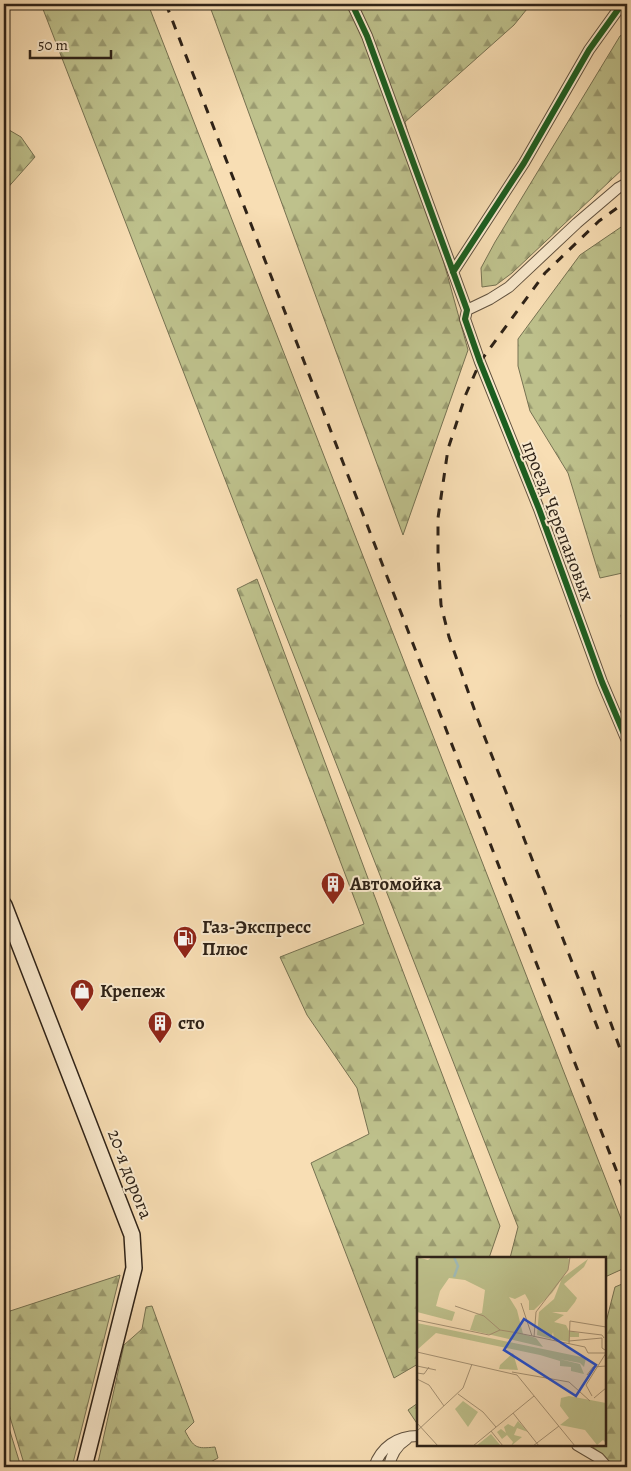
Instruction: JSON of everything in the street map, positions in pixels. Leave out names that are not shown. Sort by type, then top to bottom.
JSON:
[{"type":"main road","name":"20-я дорога","points":[[4,905],[132,1235],[134,1268],[84,1467]]},
{"type":"street","name":"проезд Черепановых","points":[[352,4],[367,36],[467,310],[465,319],[480,362],[539,509],[602,682],[627,741]]},
{"type":"street","points":[[453,272],[524,164],[589,50],[622,4]]},
{"type":"street","points":[[467,310],[490,299],[508,287],[577,224],[627,182]]},
{"type":"street","points":[[374,1467],[385,1448],[392,1442],[402,1437],[417,1436]]},
{"type":"street","points":[[389,1467],[392,1454],[398,1445],[417,1436]]},
{"type":"street","points":[[579,1446],[599,1458],[607,1467]]},
{"type":"green space","points":[[41,4],[148,4],[627,1234],[627,1267],[606,1277],[606,1257],[510,1257],[518,1227]]},
{"type":"green space","points":[[209,4],[531,4],[514,25],[405,122],[468,350],[403,535]]},
{"type":"green space","points":[[627,31],[627,165],[512,273],[496,285],[482,287],[481,268],[495,242],[620,36]]},
{"type":"green space","points":[[4,127],[21,137],[35,157],[4,192]]},
{"type":"green space","points":[[627,223],[627,572],[600,578],[568,473],[530,411],[518,366],[518,339],[580,255]]},
{"type":"green space","points":[[257,579],[386,927],[500,1226],[489,1257],[417,1257],[417,1365],[394,1378],[311,1163],[369,1134],[357,1088],[307,1015],[280,957],[364,924],[237,589]]},
{"type":"green space","points":[[627,607],[627,655],[621,615]]},
{"type":"green space","points":[[120,1275],[72,1467],[25,1467],[4,1397],[4,1313]]},
{"type":"green space","points":[[627,1282],[627,1467],[615,1467],[592,1446],[606,1446],[606,1322],[615,1287]]},
{"type":"green space","points":[[152,1306],[194,1422],[185,1431],[196,1446],[204,1448],[215,1447],[218,1458],[201,1467],[97,1467],[124,1345],[142,1329],[146,1307]]},
{"type":"green space","points":[[417,1404],[417,1424],[408,1410]]},
{"type":"green space","points":[[4,1412],[21,1467],[4,1467]]},
{"type":"railway","points":[[166,4],[627,1198]]},
{"type":"railway","points":[[598,1029],[478,720],[449,637],[441,605],[438,518],[448,449],[466,394],[480,362],[545,273],[599,221],[627,201]]},
{"type":"railway","points":[[592,971],[627,1068]]},
{"type":"cycle path","points":[[352,4],[367,36],[467,310],[465,319],[480,362],[539,509],[602,682],[627,741]]},
{"type":"cycle path","points":[[453,272],[524,163],[589,50],[622,4]]},
{"type":"place","name":"Автомойка","points":[[333,905]]},
{"type":"place","name":"Газ-Экспресс Плюс","points":[[185,959]]},
{"type":"place","name":"Крепеж","points":[[82,1012]]},
{"type":"place","name":"сто","points":[[160,1044]]}]
